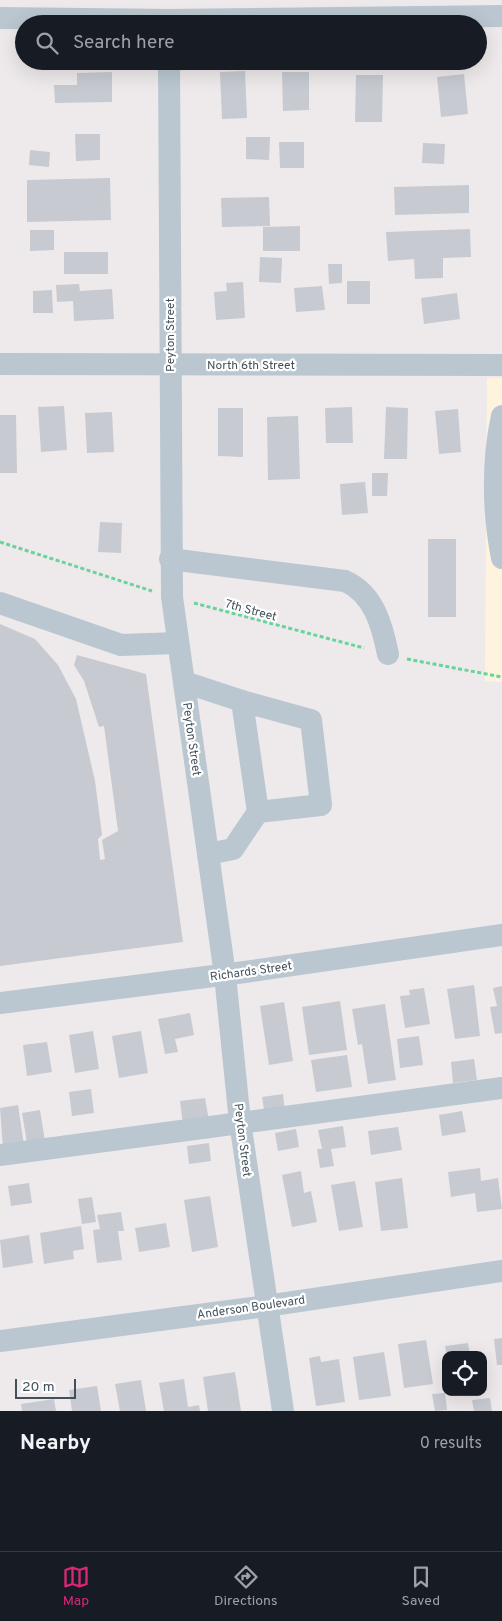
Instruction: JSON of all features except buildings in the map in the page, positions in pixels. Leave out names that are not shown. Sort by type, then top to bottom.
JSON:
[{"type":"street","points":[[127,15],[454,8],[502,16]]},
{"type":"street","points":[[0,18],[15,18]]},
{"type":"street","name":"Peyton Street","points":[[169,70],[170,559],[172,597],[225,975],[240,1122],[283,1411]]},
{"type":"street","name":"North 6th Street","points":[[0,364],[502,364]]},
{"type":"street","points":[[502,416],[496,476],[496,529],[502,558]]},
{"type":"street","points":[[170,559],[345,581],[355,585],[366,595],[382,626],[388,654]]},
{"type":"street","points":[[0,603],[121,645],[178,643]]},
{"type":"street","points":[[184,682],[242,701],[311,720],[321,805],[258,812]]},
{"type":"street","points":[[208,854],[233,850],[258,812],[242,701]]},
{"type":"street","name":"Richards Street","points":[[0,1003],[225,975],[502,935]]},
{"type":"street","points":[[0,1155],[502,1088]]},
{"type":"street","name":"Anderson Boulevard","points":[[0,1341],[266,1306],[502,1271]]},
{"type":"path","name":"7th Street","points":[[0,542],[172,597],[388,654],[502,677]]},
{"type":"shaded area","points":[[487,378],[502,378],[502,682],[485,681]]}]
